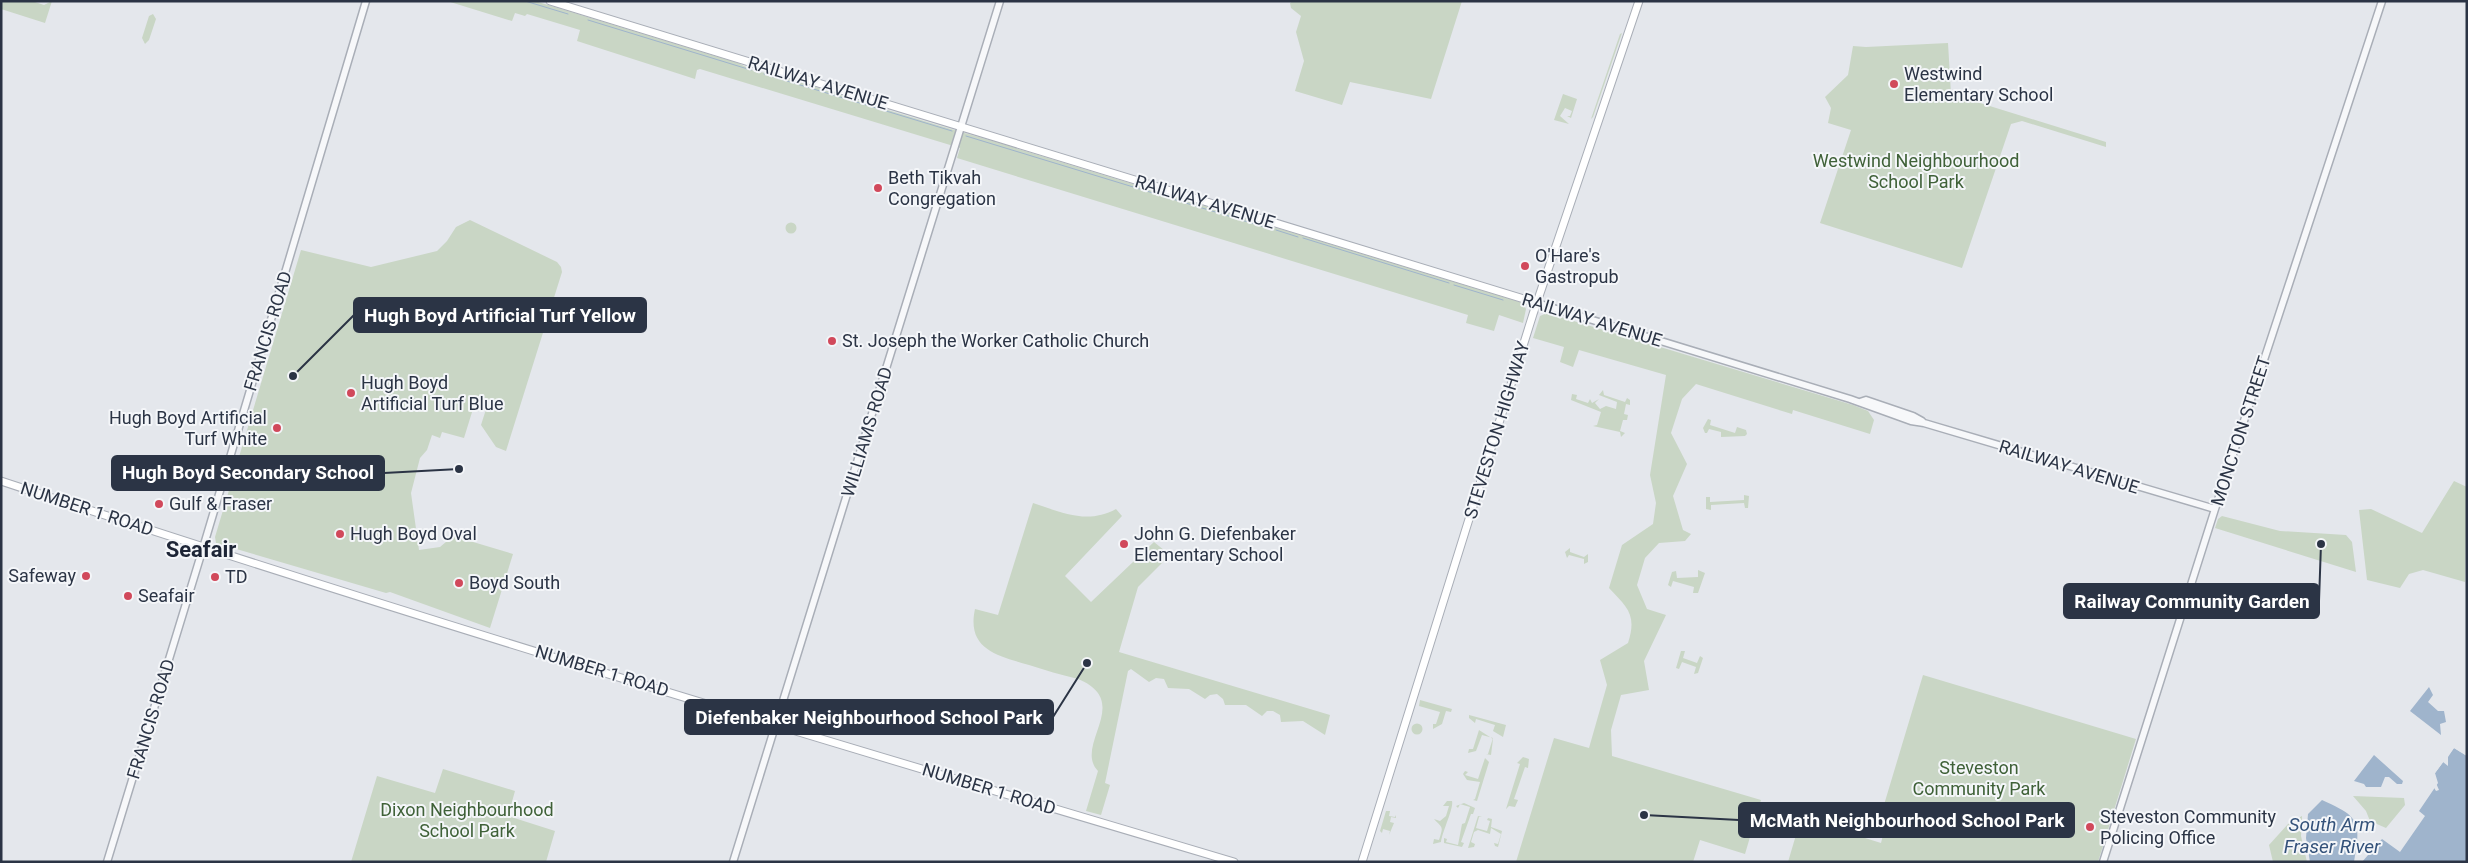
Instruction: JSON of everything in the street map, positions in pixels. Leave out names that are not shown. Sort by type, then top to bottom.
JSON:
[{"type":"main road","name":"RAILWAY AVENUE","points":[[550,1],[1537,303]]},
{"type":"main road","name":"STEVESTON HIGHWAY","points":[[1362,862],[1537,303],[1639,1]]},
{"type":"main road","name":"NUMBER 1 ROAD","points":[[1,481],[203,548],[1234,862]]},
{"type":"street","name":"FRANCIS ROAD","points":[[107,862],[366,1]]},
{"type":"street","name":"WILLIAMS ROAD","points":[[734,862],[1000,1]]},
{"type":"street","name":"MONCTON STREET","points":[[2103,862],[2215,509],[2382,1]]},
{"type":"street","name":"RAILWAY AVENUE","points":[[1537,303],[1860,402],[1865,406],[1911,421],[1924,423],[2215,509]]},
{"type":"green space","points":[[1,1],[32,1],[44,5],[52,1],[45,23],[1,9]]},
{"type":"green space","points":[[447,1],[535,1],[738,63],[756,72],[771,73],[1523,303],[1526,309],[1523,323],[1499,315],[1494,331],[1466,323],[1468,315],[957,158],[960,148],[700,69],[697,70],[695,79],[577,41],[580,30],[527,14],[525,16],[515,13],[512,21]]},
{"type":"green space","points":[[1293,1],[1462,1],[1431,99],[1350,82],[1342,105],[1295,91],[1304,61],[1296,32],[1301,16],[1291,8],[1290,3]]},
{"type":"green space","points":[[153,14],[156,19],[149,40],[145,44],[142,38],[149,16]]},
{"type":"green space","points":[[1622,33],[1593,117],[1591,119],[1620,34]]},
{"type":"green space","name":"Westwind Neighbourhood School Park","points":[[1948,43],[1951,94],[2106,142],[2106,147],[2022,121],[2011,124],[1962,268],[1820,223],[1851,130],[1828,123],[1831,108],[1825,97],[1848,75],[1853,46]]},
{"type":"green space","points":[[1563,94],[1577,99],[1571,118],[1567,116],[1570,116],[1572,111],[1565,108],[1560,116],[1569,124],[1554,120]]},
{"type":"green space","points":[[470,220],[557,262],[562,272],[506,451],[496,447],[481,425],[489,400],[477,396],[464,438],[442,432],[440,438],[432,435],[427,450],[420,458],[411,493],[419,550],[440,547],[453,536],[513,554],[490,628],[390,592],[386,593],[216,543],[215,537],[301,250],[371,267],[437,251],[447,241],[456,227]]},
{"type":"green space","points":[[789,223],[793,223],[796,228],[795,232],[789,233],[786,230],[786,226]]},
{"type":"green space","points":[[1547,313],[1853,405],[1868,411],[1874,420],[1870,434],[1793,410],[1792,414],[1696,384],[1682,399],[1671,433],[1687,464],[1673,496],[1683,530],[1691,534],[1685,541],[1659,543],[1645,558],[1637,585],[1647,609],[1666,615],[1644,661],[1649,690],[1621,695],[1611,730],[1612,756],[1761,800],[1745,854],[1700,840],[1693,862],[1516,862],[1554,738],[1589,748],[1607,685],[1600,660],[1628,643],[1632,625],[1629,612],[1609,588],[1622,545],[1653,524],[1656,503],[1650,475],[1666,375],[1579,350],[1573,367],[1560,362],[1564,347],[1533,338],[1540,316]]},
{"type":"green space","points":[[1603,390],[1604,395],[1625,402],[1627,398],[1630,400],[1630,405],[1626,404],[1624,414],[1628,415],[1627,420],[1623,420],[1620,431],[1625,433],[1621,437],[1620,432],[1593,426],[1597,425],[1601,412],[1571,400],[1572,394],[1577,395],[1576,399],[1588,403],[1590,399],[1592,403],[1599,399],[1595,403],[1600,409],[1606,406],[1616,409],[1617,402],[1599,395]]},
{"type":"green space","points":[[1708,419],[1711,420],[1710,425],[1735,433],[1737,427],[1746,430],[1747,434],[1745,436],[1721,437],[1721,432],[1709,429],[1705,433],[1703,428]]},
{"type":"green space","points":[[2454,481],[2467,487],[2465,582],[2423,570],[2409,574],[2400,588],[2367,580],[2359,510],[2371,509],[2422,533]]},
{"type":"green space","points":[[1744,495],[1749,496],[1748,508],[1745,508],[1744,503],[1711,505],[1711,510],[1706,509],[1706,497],[1710,497],[1710,502],[1744,500]]},
{"type":"green space","points":[[1033,503],[1084,517],[1105,514],[1116,509],[1122,516],[1065,576],[1091,602],[1154,542],[1170,555],[1138,587],[1119,652],[1330,715],[1325,735],[1303,721],[1281,722],[1280,715],[1273,711],[1267,711],[1262,716],[1246,705],[1225,705],[1223,699],[1217,694],[1210,695],[1205,699],[1189,689],[1168,688],[1164,679],[1156,678],[1149,682],[1131,669],[1128,671],[1105,783],[1110,785],[1101,815],[1086,811],[1098,771],[1092,761],[1092,749],[1100,724],[1101,699],[1094,688],[1078,679],[996,654],[987,649],[975,634],[975,609],[998,615]]},
{"type":"green space","points":[[2222,516],[2280,531],[2346,535],[2352,542],[2356,572],[2215,528],[2218,519]]},
{"type":"green space","points":[[1570,548],[1570,552],[1584,557],[1588,554],[1588,562],[1584,564],[1584,559],[1569,555],[1567,558],[1565,552]]},
{"type":"green space","points":[[1698,570],[1705,573],[1698,593],[1693,593],[1694,587],[1673,581],[1671,587],[1668,585],[1672,572],[1676,571],[1677,578],[1698,577]]},
{"type":"green space","points":[[1681,651],[1685,651],[1683,658],[1697,663],[1700,656],[1703,658],[1698,673],[1694,674],[1696,667],[1682,662],[1679,669],[1676,668]]},
{"type":"green space","name":"Steveston Community Park","points":[[1923,675],[2136,739],[2098,862],[1788,862],[1801,818],[1881,843],[1884,831],[1877,828]]},
{"type":"green space","points":[[1420,700],[1452,709],[1451,712],[1446,711],[1442,724],[1433,729],[1433,724],[1436,724],[1440,712],[1419,706]]},
{"type":"green space","points":[[1458,712],[1506,725],[1503,737],[1493,731],[1495,725],[1476,719],[1475,723],[1469,718],[1469,715]]},
{"type":"green space","points":[[1417,723],[1423,729],[1417,735],[1411,729]]},
{"type":"green space","points":[[1479,730],[1490,737],[1482,735],[1476,751],[1468,753],[1469,749],[1473,749]]},
{"type":"green space","points":[[1493,739],[1491,755],[1486,754],[1488,754]]},
{"type":"green space","points":[[1523,757],[1529,759],[1528,768],[1525,767],[1514,799],[1518,800],[1515,807],[1509,806],[1506,809],[1520,764],[1517,763]]},
{"type":"green space","points":[[1485,758],[1489,762],[1477,801],[1473,800],[1475,799],[1480,782],[1467,780],[1463,774],[1465,771],[1468,772],[1465,775],[1478,779]]},
{"type":"green space","name":"Dixon Neighbourhood School Park","points":[[443,769],[515,791],[508,816],[555,831],[546,862],[351,862],[377,776],[435,793]]},
{"type":"green space","points":[[2353,796],[2404,798],[2405,805],[2386,828],[2370,821],[2366,811]]},
{"type":"green space","points":[[1447,801],[1452,801],[1452,804],[1441,842],[1433,844],[1434,839],[1439,840],[1442,829],[1434,819],[1440,821],[1446,816],[1449,806],[1443,806]]},
{"type":"green space","points":[[1464,803],[1475,808],[1461,842],[1464,843],[1462,847],[1444,843],[1444,838],[1447,839],[1446,842],[1458,845],[1462,824],[1465,823],[1470,807],[1461,804]]},
{"type":"green space","points":[[1386,811],[1390,811],[1389,816],[1395,817],[1396,815],[1396,818],[1391,817],[1390,822],[1394,823],[1389,835],[1390,831],[1383,829],[1382,833],[1380,831]]},
{"type":"green space","points":[[1478,816],[1482,817],[1479,817],[1476,828],[1487,831],[1490,821],[1487,820],[1488,818],[1492,819],[1491,827],[1502,831],[1498,847],[1494,843],[1498,844],[1501,834],[1491,828],[1490,834],[1478,830],[1474,832],[1471,842],[1475,844],[1474,847],[1468,848]]},
{"type":"green space","points":[[2302,816],[2301,836],[2307,862],[2273,862],[2269,845],[2288,824]]},
{"type":"water","points":[[2429,687],[2433,695],[2428,702],[2438,711],[2444,711],[2446,722],[2440,724],[2441,735],[2410,711]]},
{"type":"water","name":"South Arm Fraser River","points":[[2454,748],[2467,756],[2467,862],[2362,862],[2382,839],[2400,852],[2425,816],[2419,811],[2438,783],[2435,773]]},
{"type":"water","points":[[2374,755],[2403,781],[2402,784],[2397,784],[2389,777],[2385,777],[2381,787],[2366,787],[2364,784],[2354,781]]},
{"type":"water","name":"South Arm Fraser River","points":[[2322,800],[2344,811],[2355,822],[2357,837],[2354,862],[2310,862],[2306,838],[2308,814]]},
{"type":"pier","points":[[2452,746],[2467,753],[2467,756],[2454,748],[2448,757],[2448,766],[2443,762],[2433,776],[2439,790],[2436,791],[2433,786],[2435,783],[2432,777],[2433,772]]},
{"type":"waterway","points":[[525,1],[568,14]]},
{"type":"waterway","points":[[588,20],[751,70]]},
{"type":"waterway","points":[[764,74],[952,131]]},
{"type":"waterway","points":[[966,136],[1271,229]]},
{"type":"waterway","points":[[1276,230],[1298,237]]},
{"type":"waterway","points":[[1303,238],[1449,283]]},
{"type":"waterway","points":[[1454,285],[1503,300]]},
{"type":"place","name":"Westwind Elementary School","points":[[1894,84]]},
{"type":"place","name":"Beth Tikvah Congregation","points":[[878,188]]},
{"type":"place","name":"O'Hare's Gastropub","points":[[1525,266]]},
{"type":"place","name":"St. Joseph the Worker Catholic Church","points":[[832,341]]},
{"type":"place","name":"Hugh Boyd Artificial Turf Yellow","points":[[293,376]]},
{"type":"place","name":"Hugh Boyd Artificial Turf Blue","points":[[351,393]]},
{"type":"place","name":"Hugh Boyd Artificial Turf White","points":[[277,428]]},
{"type":"place","name":"Hugh Boyd Secondary School","points":[[459,469]]},
{"type":"place","name":"Gulf & Fraser","points":[[159,504]]},
{"type":"place","name":"Hugh Boyd Oval","points":[[340,534]]},
{"type":"place","name":"John G. Diefenbaker Elementary School","points":[[1124,544]]},
{"type":"place","name":"Railway Community Garden","points":[[2321,544]]},
{"type":"place","name":"Safeway","points":[[86,576]]},
{"type":"place","name":"TD","points":[[215,577]]},
{"type":"place","name":"Boyd South","points":[[459,583]]},
{"type":"place","name":"Seafair","points":[[128,596]]},
{"type":"place","name":"Diefenbaker Neighbourhood School Park","points":[[1087,663]]},
{"type":"place","name":"McMath Neighbourhood School Park","points":[[1644,815]]},
{"type":"place","name":"Steveston Community Policing Office","points":[[2090,827]]},
{"type":"district","name":"Seafair","points":[[201,549]]}]
